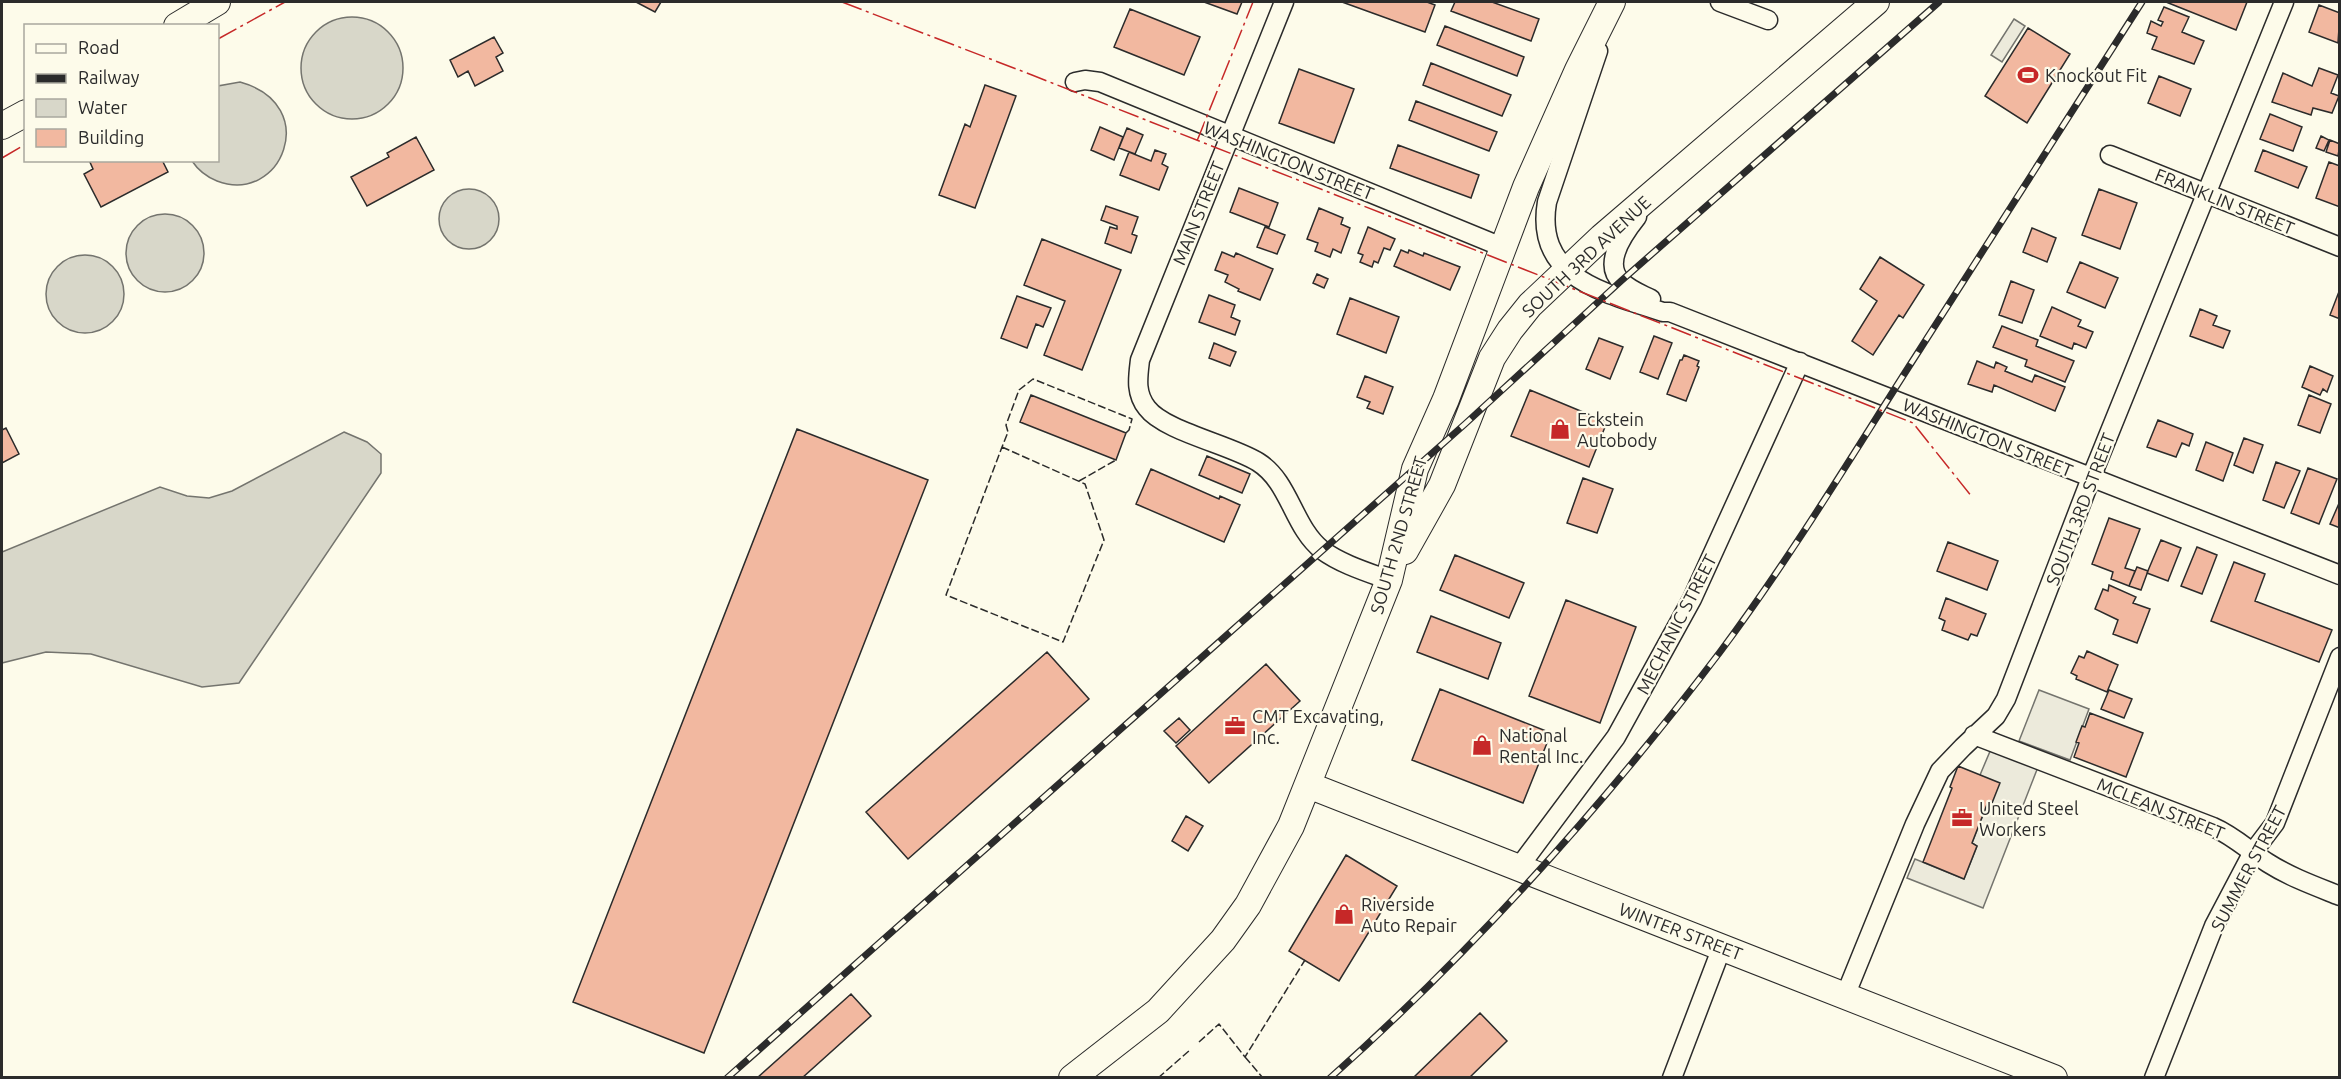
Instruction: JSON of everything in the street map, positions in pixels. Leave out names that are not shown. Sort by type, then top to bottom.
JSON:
[{"type":"main road","points":[[180,24],[217,2]]},
{"type":"main road","name":"SOUTH 2ND STREET","points":[[1072,1077],[1158,1011],[1223,940],[1248,905],[1269,869],[1308,785],[1389,580],[1415,469],[1446,399],[1502,247],[1552,126],[1613,2]]},
{"type":"main road","name":"SOUTH 3RD AVENUE","points":[[1389,580],[1442,485],[1492,358],[1519,318],[1566,270],[1876,2]]},
{"type":"main road","points":[[2,126],[24,114]]},
{"type":"main road","name":"WINTER STREET","points":[[1308,785],[2054,1077]]},
{"type":"street","name":"MAIN STREET","points":[[1284,2],[1140,360],[1139,393],[1148,409],[1161,420],[1257,461],[1281,485],[1302,523],[1322,550],[1389,580]]},
{"type":"street","name":"WASHINGTON STREET","points":[[1613,2],[1547,202],[1545,227],[1549,247],[1566,270],[1588,285],[1607,294],[1663,312],[1670,312],[2340,575]]},
{"type":"street","points":[[1720,2],[1768,20]]},
{"type":"street","name":"SOUTH 3RD STREET","points":[[1845,996],[1940,771],[1974,735],[1996,716],[2006,699],[2091,478],[2284,2]]},
{"type":"street","name":"WASHINGTON STREET","points":[[1075,82],[1085,80],[1100,82],[1502,247]]},
{"type":"street","name":"FRANKLIN STREET","points":[[2110,155],[2340,247]]},
{"type":"street","name":"WASHINGTON STREET","points":[[1659,189],[1620,241],[1615,259],[1616,272],[1621,281],[1662,304],[1670,312]]},
{"type":"street","name":"MECHANIC STREET","points":[[1519,867],[1622,728],[1692,598],[1800,362]]},
{"type":"street","name":"SUMMER STREET","points":[[2154,1077],[2214,926],[2253,852],[2275,823],[2340,657]]},
{"type":"street","name":"MCLEAN STREET","points":[[1974,735],[2230,834],[2253,852],[2296,879],[2340,896]]},
{"type":"street","points":[[1672,1077],[1722,947]]},
{"type":"shaded area","points":[[2014,19],[2025,26],[2002,62],[1991,55]]},
{"type":"shaded area","points":[[2039,690],[2089,709],[2070,760],[2019,741]]},
{"type":"shaded area","points":[[1991,749],[2038,767],[1983,908],[1907,878],[1915,859],[1964,879],[1977,846],[1972,843],[1988,802],[1980,775]]},
{"type":"water","points":[[352,17],[371,21],[388,32],[399,49],[403,68],[399,87],[388,104],[371,115],[352,119],[333,115],[316,104],[305,87],[301,68],[305,49],[316,32],[333,21]]},
{"type":"water","points":[[240,82],[265,94],[280,111],[286,130],[284,150],[274,167],[259,179],[240,185],[217,181],[206,175],[193,162],[219,162],[219,86]]},
{"type":"water","points":[[463,189],[475,189],[491,197],[497,207],[499,219],[497,231],[491,241],[475,249],[463,249],[447,241],[439,225],[439,213],[447,197]]},
{"type":"water","points":[[165,214],[180,217],[197,231],[204,253],[201,268],[187,285],[165,292],[150,289],[133,275],[126,253],[129,238],[143,221]]},
{"type":"water","points":[[85,255],[100,258],[113,266],[121,279],[124,294],[121,309],[113,322],[100,330],[85,333],[70,330],[57,322],[49,309],[46,294],[49,279],[57,266],[70,258]]},
{"type":"water","points":[[344,432],[367,442],[381,454],[381,473],[239,683],[202,687],[91,654],[46,652],[2,663],[2,552],[160,487],[187,496],[209,498],[232,491]]},
{"type":"building","points":[[636,2],[661,2],[655,12]]},
{"type":"building","points":[[1204,2],[1242,2],[1237,14]]},
{"type":"building","points":[[1342,2],[1427,2],[1435,5],[1425,32]]},
{"type":"building","points":[[1455,2],[1492,2],[1539,19],[1531,41],[1451,11]]},
{"type":"building","points":[[2166,2],[2247,2],[2236,30]]},
{"type":"building","points":[[2319,5],[2340,13],[2338,43],[2309,32]]},
{"type":"building","points":[[2164,7],[2189,17],[2182,32],[2204,41],[2194,64],[2152,49],[2157,37],[2147,33],[2151,21],[2161,26],[2163,22],[2158,20]]},
{"type":"building","points":[[1130,9],[1200,37],[1184,75],[1114,47]]},
{"type":"building","points":[[1445,26],[1524,57],[1517,76],[1437,45]]},
{"type":"building","points":[[2028,28],[2070,54],[2027,123],[1985,96]]},
{"type":"building","points":[[494,37],[503,53],[496,57],[503,71],[475,86],[468,71],[458,77],[450,60]]},
{"type":"building","points":[[1431,63],[1511,95],[1502,116],[1423,85]]},
{"type":"building","points":[[2319,68],[2338,75],[2331,93],[2339,96],[2332,113],[2313,108],[2311,115],[2272,102],[2283,73],[2312,86]]},
{"type":"building","points":[[1299,69],[1354,89],[1334,143],[1279,123]]},
{"type":"building","points":[[2159,76],[2191,89],[2180,116],[2148,103]]},
{"type":"building","points":[[985,85],[1016,96],[975,208],[939,195],[965,124],[970,127]]},
{"type":"building","points":[[1416,101],[1497,132],[1489,151],[1409,120]]},
{"type":"building","points":[[2270,114],[2302,127],[2293,151],[2260,139]]},
{"type":"building","points":[[1100,127],[1123,137],[1114,160],[1091,150]]},
{"type":"building","points":[[1127,128],[1143,135],[1135,154],[1119,148]]},
{"type":"building","points":[[2321,136],[2329,140],[2324,151],[2316,148]]},
{"type":"building","points":[[416,137],[434,170],[367,206],[351,177],[389,157],[387,153]]},
{"type":"building","points":[[2330,140],[2340,144],[2338,156],[2326,152]]},
{"type":"building","points":[[1398,145],[1479,175],[1471,198],[1390,168]]},
{"type":"building","points":[[1155,150],[1166,154],[1162,164],[1168,167],[1159,190],[1120,175],[1129,152],[1151,161]]},
{"type":"building","points":[[2263,150],[2307,167],[2298,188],[2255,171]]},
{"type":"building","points":[[90,162],[163,162],[168,172],[101,207],[84,174],[93,169]]},
{"type":"building","points":[[2329,162],[2340,166],[2340,207],[2316,198]]},
{"type":"building","points":[[1239,188],[1278,203],[1269,227],[1230,212]]},
{"type":"building","points":[[2099,189],[2137,203],[2120,249],[2082,235]]},
{"type":"building","points":[[1106,206],[1138,217],[1132,234],[1137,236],[1131,253],[1105,243],[1110,227],[1117,229],[1117,226],[1101,220]]},
{"type":"building","points":[[1319,208],[1343,218],[1341,224],[1350,228],[1341,253],[1333,249],[1330,257],[1315,251],[1318,243],[1307,239]]},
{"type":"building","points":[[1265,227],[1285,235],[1277,254],[1257,247]]},
{"type":"building","points":[[1368,227],[1395,239],[1390,250],[1384,248],[1378,263],[1374,261],[1372,267],[1360,262],[1363,255],[1358,253]]},
{"type":"building","points":[[2032,228],[2056,238],[2047,262],[2023,252]]},
{"type":"building","points":[[1042,239],[1121,270],[1082,370],[1044,355],[1065,301],[1024,285]]},
{"type":"building","points":[[1401,250],[1408,253],[1409,250],[1423,256],[1424,253],[1460,267],[1450,290],[1394,266]]},
{"type":"building","points":[[1222,252],[1234,257],[1236,253],[1273,269],[1260,300],[1238,291],[1239,289],[1225,282],[1228,275],[1215,270]]},
{"type":"building","points":[[1880,257],[1924,285],[1903,318],[1899,315],[1873,355],[1852,341],[1877,301],[1860,289]]},
{"type":"building","points":[[2080,262],[2118,278],[2105,308],[2067,292]]},
{"type":"building","points":[[1317,274],[1328,279],[1324,288],[1313,283]]},
{"type":"building","points":[[2011,281],[2034,290],[2022,323],[1999,315]]},
{"type":"building","points":[[2340,289],[2340,319],[2330,315]]},
{"type":"building","points":[[1209,295],[1235,305],[1231,317],[1240,321],[1235,335],[1199,322]]},
{"type":"building","points":[[1017,296],[1051,308],[1043,327],[1036,324],[1027,348],[1001,338]]},
{"type":"building","points":[[1350,298],[1399,317],[1386,353],[1337,334]]},
{"type":"building","points":[[2052,307],[2081,320],[2078,326],[2093,332],[2086,348],[2074,343],[2072,349],[2040,336]]},
{"type":"building","points":[[2200,309],[2217,316],[2213,325],[2230,331],[2223,348],[2190,336]]},
{"type":"building","points":[[2002,326],[2038,340],[2036,346],[2074,361],[2065,382],[2025,366],[2027,360],[1993,347]]},
{"type":"building","points":[[1654,336],[1672,343],[1658,379],[1640,372]]},
{"type":"building","points":[[1599,338],[1623,347],[1610,379],[1586,369]]},
{"type":"building","points":[[1214,343],[1236,352],[1230,366],[1209,358]]},
{"type":"building","points":[[1684,355],[1699,361],[1697,366],[1699,367],[1686,401],[1667,394]]},
{"type":"building","points":[[1977,361],[1994,368],[1996,362],[2007,367],[2005,371],[2032,382],[2035,375],[2065,387],[2055,411],[1994,385],[1992,392],[1968,384]]},
{"type":"building","points":[[2310,366],[2333,376],[2327,392],[2323,389],[2320,395],[2302,387]]},
{"type":"building","points":[[1365,376],[1393,387],[1383,414],[1367,408],[1370,402],[1357,397]]},
{"type":"building","points":[[1530,390],[1607,422],[1589,467],[1511,436]]},
{"type":"building","points":[[1031,395],[1126,433],[1116,460],[1020,422]]},
{"type":"building","points":[[2309,395],[2331,404],[2320,433],[2298,425]]},
{"type":"building","points":[[2158,420],[2193,434],[2189,446],[2182,443],[2176,457],[2147,447]]},
{"type":"building","points":[[6,428],[19,454],[2,463],[2,430]]},
{"type":"building","points":[[797,429],[928,480],[704,1053],[573,1002]]},
{"type":"building","points":[[2244,438],[2263,445],[2253,473],[2234,465]]},
{"type":"building","points":[[2206,442],[2233,453],[2223,481],[2196,470]]},
{"type":"building","points":[[1207,456],[1250,474],[1242,493],[1199,475]]},
{"type":"building","points":[[2276,462],[2300,471],[2284,508],[2263,500]]},
{"type":"building","points":[[2308,468],[2337,479],[2319,524],[2291,513]]},
{"type":"building","points":[[1151,469],[1219,499],[1220,496],[1240,505],[1224,542],[1136,504]]},
{"type":"building","points":[[1583,478],[1613,489],[1597,533],[1567,523]]},
{"type":"building","points":[[2340,501],[2340,528],[2330,524]]},
{"type":"building","points":[[2109,518],[2140,529],[2125,568],[2135,571],[2129,586],[2111,579],[2113,572],[2092,564]]},
{"type":"building","points":[[2161,540],[2181,548],[2168,581],[2147,573]]},
{"type":"building","points":[[1948,542],[1998,561],[1987,590],[1937,571]]},
{"type":"building","points":[[2197,547],[2217,555],[2202,594],[2181,586]]},
{"type":"building","points":[[1455,555],[1524,583],[1509,618],[1440,590]]},
{"type":"building","points":[[2234,562],[2265,574],[2255,601],[2332,630],[2319,662],[2211,621]]},
{"type":"building","points":[[2137,567],[2148,571],[2141,590],[2129,586]]},
{"type":"building","points":[[2109,585],[2136,597],[2133,603],[2150,609],[2137,643],[2113,634],[2118,620],[2095,609],[2103,589],[2108,591]]},
{"type":"building","points":[[1946,598],[1986,614],[1977,636],[1971,634],[1968,640],[1942,630],[1945,621],[1939,618]]},
{"type":"building","points":[[1566,600],[1636,627],[1600,723],[1529,696]]},
{"type":"building","points":[[1431,616],[1501,643],[1488,679],[1417,652]]},
{"type":"building","points":[[2087,651],[2118,665],[2107,692],[2076,679],[2077,676],[2071,673],[2079,656],[2084,658]]},
{"type":"building","points":[[1047,652],[1089,699],[908,859],[866,812]]},
{"type":"building","points":[[1266,664],[1300,701],[1209,783],[1176,746]]},
{"type":"building","points":[[1440,689],[1551,733],[1523,803],[1412,760]]},
{"type":"building","points":[[2109,690],[2132,699],[2124,718],[2101,709]]},
{"type":"building","points":[[2090,713],[2143,733],[2126,777],[2074,757],[2079,743],[2076,742]]},
{"type":"building","points":[[1179,718],[1190,730],[1176,743],[1164,731]]},
{"type":"building","points":[[1958,766],[2000,783],[1992,803],[1988,802],[1972,843],[1977,846],[1964,879],[1923,862],[1952,788],[1950,787]]},
{"type":"building","points":[[1186,816],[1203,826],[1188,851],[1172,841]]},
{"type":"building","points":[[1346,855],[1397,886],[1339,981],[1289,951]]},
{"type":"building","points":[[851,994],[871,1016],[802,1078],[757,1078]]},
{"type":"building","points":[[1480,1013],[1507,1041],[1469,1078],[1413,1078]]},
{"type":"railway","points":[[727,1078],[1465,424],[1621,281],[1939,2]]},
{"type":"railway","points":[[1330,1078],[1435,979],[1536,874],[1630,765],[1720,652],[1817,512],[2142,2]]},
{"type":"fence","points":[[1002,447],[1085,484],[1104,540],[1063,642],[946,595],[1002,447],[1008,432],[1006,425],[1019,390],[1033,379],[1132,419],[1126,433]]},
{"type":"fence","points":[[1079,481],[1116,460]]},
{"type":"fence","points":[[1199,1042],[1219,1024],[1245,1057],[1305,960]]},
{"type":"fence","points":[[1158,1078],[1190,1050]]},
{"type":"fence","points":[[1245,1057],[1263,1078]]},
{"type":"power","points":[[219,38],[285,2]]},
{"type":"power","points":[[842,2],[1913,423],[1972,497]]},
{"type":"power","points":[[1197,141],[1253,2]]},
{"type":"power","points":[[2,158],[24,145]]},
{"type":"place","name":"Knockout Fit","points":[[2028,75]]},
{"type":"place","name":"Eckstein Autobody","points":[[1560,429]]},
{"type":"place","name":"CMT Excavating, Inc.","points":[[1235,726]]},
{"type":"place","name":"National Rental Inc.","points":[[1482,745]]},
{"type":"place","name":"United Steel Workers","points":[[1962,818]]},
{"type":"place","name":"Riverside Auto Repair","points":[[1344,914]]}]
